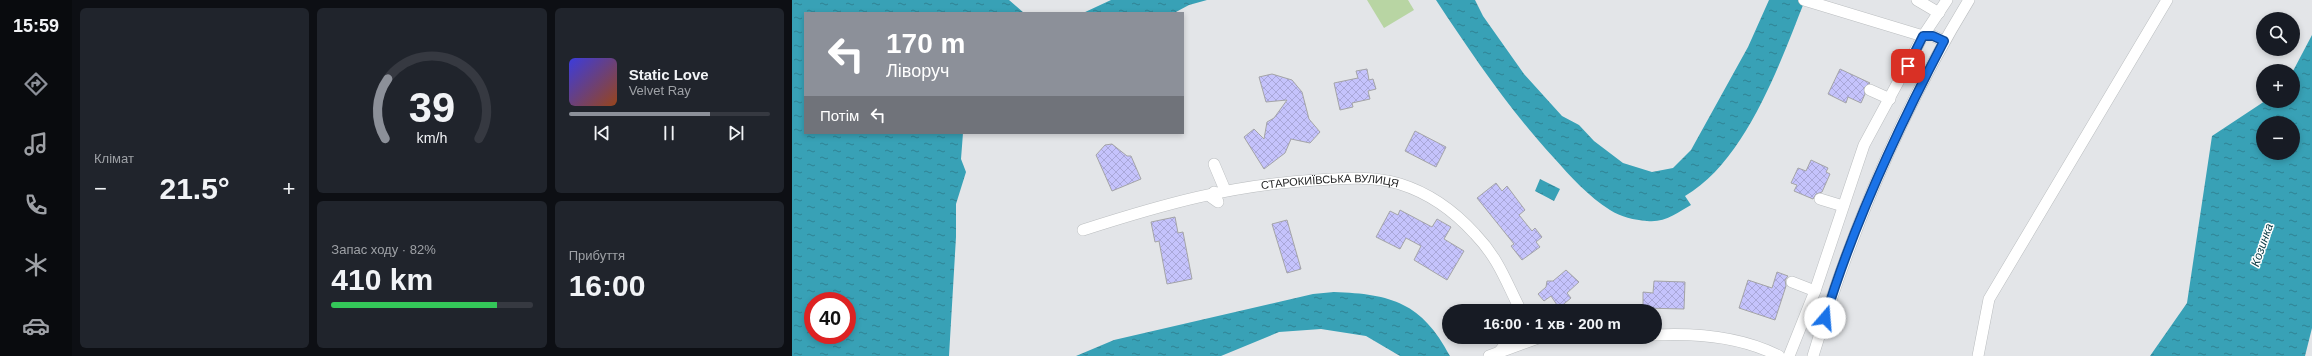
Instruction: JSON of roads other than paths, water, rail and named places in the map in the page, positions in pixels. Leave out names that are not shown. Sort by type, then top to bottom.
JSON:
[{"type":"street","points":[[1804,0],[1923,36],[1933,36],[1944,41]]},
{"type":"street","points":[[1917,0],[1939,13]]},
{"type":"street","points":[[1789,356],[1815,291],[1866,139],[1890,99],[1923,36],[1947,0]]},
{"type":"street","points":[[1813,356],[1842,266],[1872,189],[1895,137],[1944,41],[1969,0]]},
{"type":"street","points":[[1978,356],[1988,299],[2167,0]]},
{"type":"street","points":[[1870,90],[1890,99]]},
{"type":"street","points":[[1214,164],[1225,190]]},
{"type":"street","name":"СТАРОКИЇВСЬКА ВУЛИЦЯ","points":[[1083,230],[1155,207],[1212,195],[1225,190],[1268,183],[1353,179],[1383,181],[1414,189],[1446,208],[1476,234],[1498,263],[1516,304]]},
{"type":"street","points":[[1820,199],[1843,206]]},
{"type":"street","points":[[1792,282],[1815,291]]},
{"type":"street","points":[[1662,335],[1697,335],[1723,339],[1768,351],[1779,356]]},
{"type":"street","points":[[1500,352],[1506,344]]},
{"type":"street","points":[[1489,356],[1522,344]]},
{"type":"water","points":[[792,0],[1009,0],[1023,12],[804,12],[804,134],[963,134],[961,159],[966,172],[956,204],[956,237],[949,356],[792,356]]},
{"type":"water","points":[[1111,0],[1207,0],[1189,5],[1176,12],[1085,12]]},
{"type":"water","points":[[1436,0],[1475,0],[1483,16],[1524,74],[1562,116],[1579,125],[1594,141],[1623,163],[1652,172],[1673,168],[1691,150],[1748,47],[1769,0],[1805,0],[1772,80],[1743,135],[1726,159],[1707,180],[1685,196],[1691,205],[1665,219],[1642,221],[1623,216],[1602,205],[1573,179],[1522,121],[1478,62]]},
{"type":"water","name":"Козинка","points":[[2312,35],[2312,328],[2305,356],[2150,356],[2187,303],[2212,136],[2256,107],[2300,108],[2300,64],[2297,64]]},
{"type":"water","points":[[1540,179],[1560,189],[1554,201],[1535,191]]},
{"type":"water","points":[[1334,292],[1373,295],[1389,299],[1403,305],[1416,313],[1428,324],[1450,356],[1400,356],[1366,336],[1321,329],[1279,332],[1221,356],[1076,356],[1114,340],[1313,294]]}]
